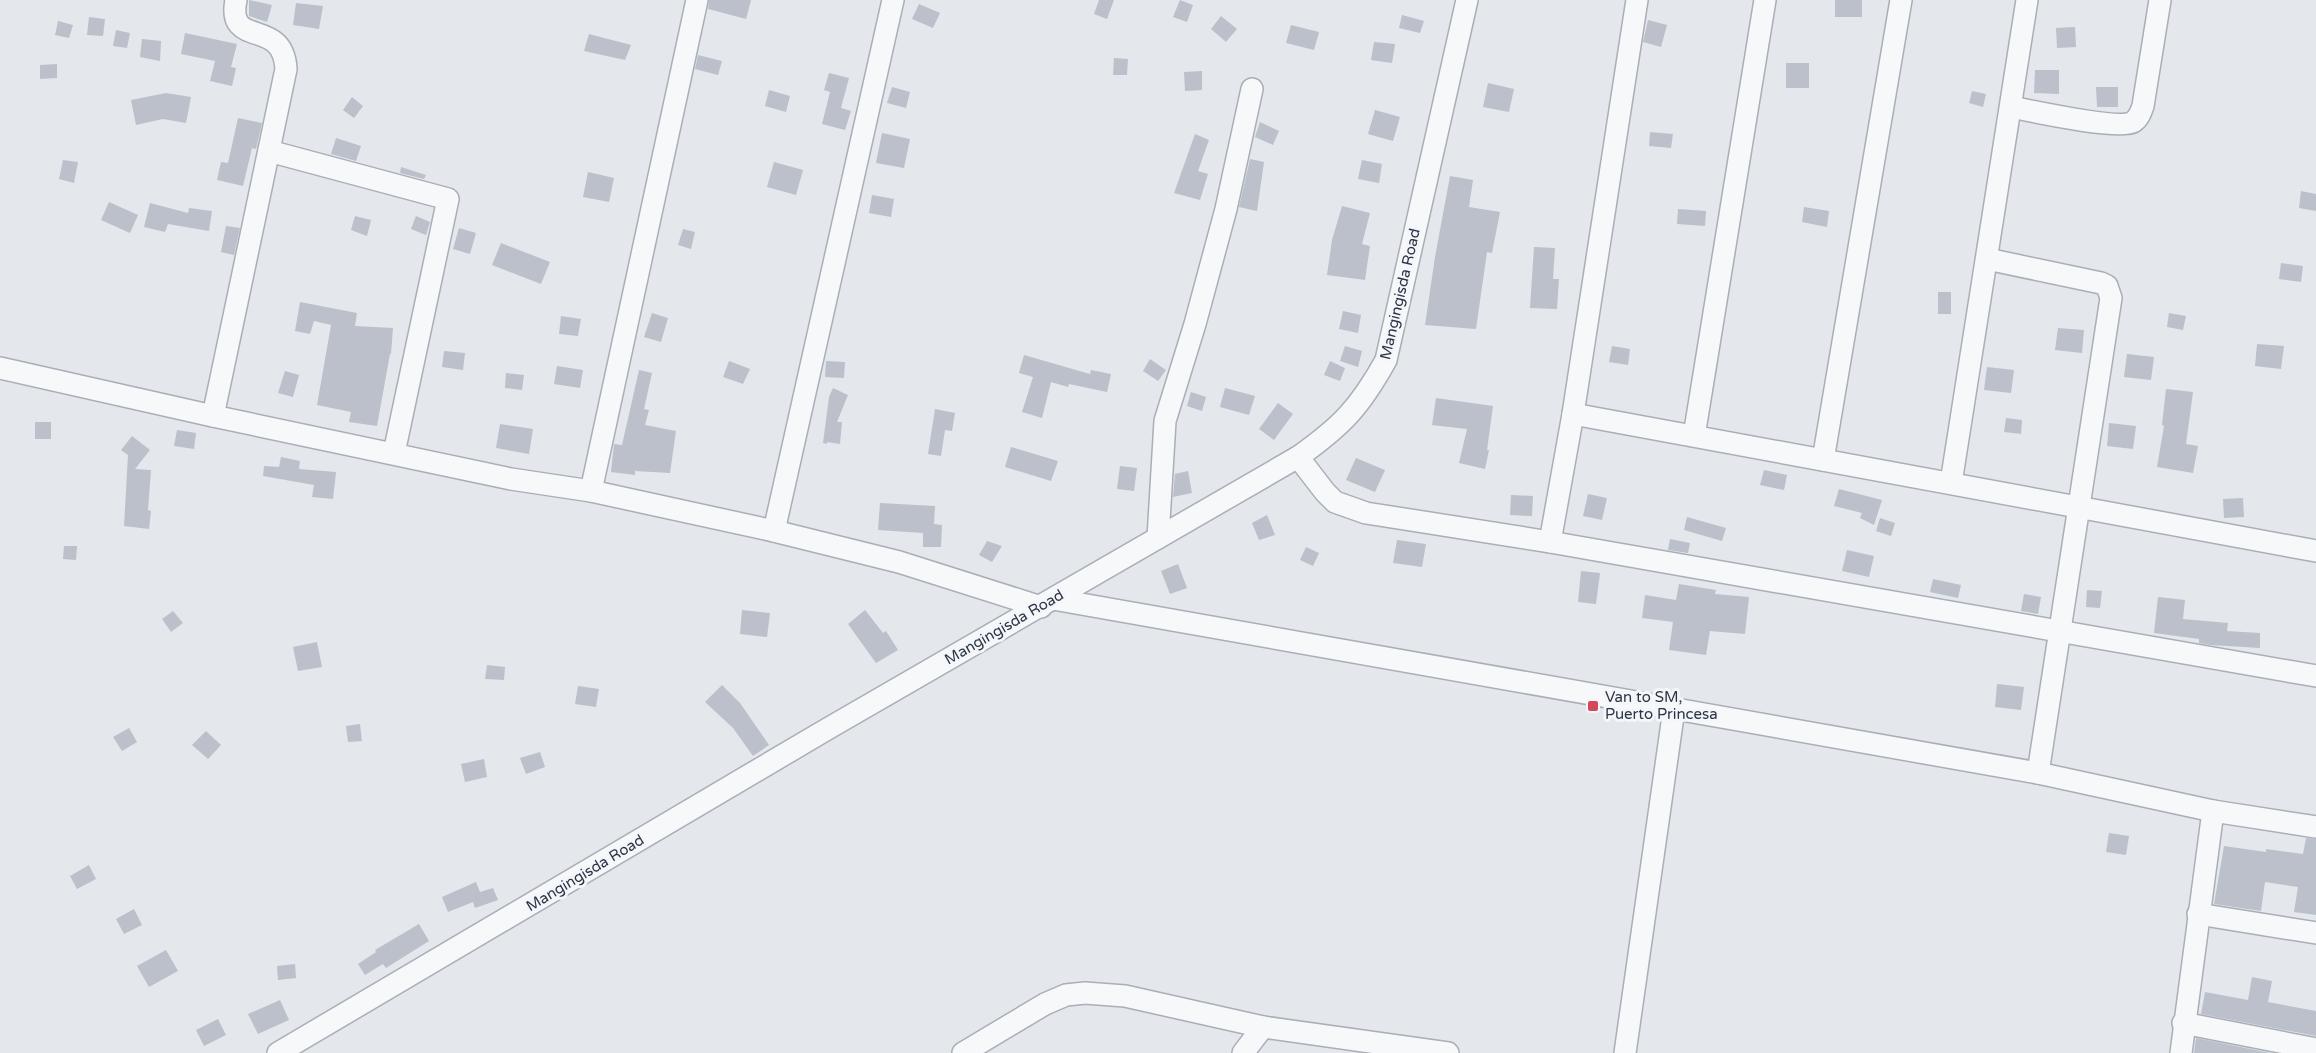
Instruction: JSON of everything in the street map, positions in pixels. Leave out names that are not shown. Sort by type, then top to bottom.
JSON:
[{"type":"street","points":[[213,416],[286,69],[281,46],[273,39],[239,26],[234,10],[236,0]]},
{"type":"street","points":[[591,491],[697,0]]},
{"type":"street","points":[[774,531],[893,0]]},
{"type":"street","name":"Mangingisda Road","points":[[278,1053],[819,734],[1298,457],[1345,421],[1368,393],[1386,360],[1467,0]]},
{"type":"street","points":[[1550,542],[1573,414],[1637,0]]},
{"type":"street","points":[[1694,436],[1765,0]]},
{"type":"street","points":[[1822,460],[1900,0]]},
{"type":"street","points":[[1951,483],[2028,0]]},
{"type":"street","points":[[2011,107],[2115,125],[2134,122],[2143,106],[2160,0]]},
{"type":"street","points":[[1158,538],[1165,421],[1227,209],[1252,89]]},
{"type":"street","points":[[269,151],[448,199],[394,453]]},
{"type":"street","points":[[1987,259],[2101,283],[2110,291],[2112,304],[2058,631],[2038,773]]},
{"type":"street","points":[[0,368],[213,416],[511,478],[591,491],[774,531],[899,562],[1047,603],[2038,773],[2213,811],[2316,827]]},
{"type":"street","points":[[1573,414],[2316,551]]},
{"type":"street","points":[[1298,457],[1335,502],[1366,513],[1550,542],[2316,676]]},
{"type":"street","points":[[1625,1053],[1674,709]]},
{"type":"street","points":[[2181,1053],[2213,811]]},
{"type":"street","points":[[2198,914],[2316,933]]},
{"type":"street","points":[[963,1053],[1046,1004],[1076,993],[1125,996],[1263,1027],[1448,1053]]},
{"type":"street","points":[[2184,1023],[2316,1049]]},
{"type":"street","points":[[1243,1053],[1263,1027]]},
{"type":"building","points":[[249,0],[272,5],[267,22],[249,16]]},
{"type":"building","points":[[709,0],[751,0],[746,19],[708,9]]},
{"type":"building","points":[[1099,0],[1114,0],[1107,19],[1094,14]]},
{"type":"building","points":[[1180,0],[1193,5],[1187,22],[1173,17]]},
{"type":"building","points":[[1835,0],[1862,0],[1862,17],[1835,17]]},
{"type":"building","points":[[296,3],[323,6],[319,29],[293,25]]},
{"type":"building","points":[[919,4],[940,13],[933,28],[912,19]]},
{"type":"building","points":[[1402,15],[1424,21],[1420,33],[1399,28]]},
{"type":"building","points":[[1221,16],[1237,29],[1226,42],[1211,29]]},
{"type":"building","points":[[89,17],[105,19],[103,36],[87,35]]},
{"type":"building","points":[[1648,20],[1667,25],[1661,47],[1643,42]]},
{"type":"building","points":[[58,21],[73,25],[69,38],[55,35]]},
{"type":"building","points":[[1291,25],[1319,32],[1314,50],[1286,43]]},
{"type":"building","points":[[2075,27],[2076,47],[2057,48],[2056,28]]},
{"type":"building","points":[[116,30],[130,33],[127,48],[113,46]]},
{"type":"building","points":[[185,33],[237,44],[231,67],[236,68],[232,86],[210,81],[215,61],[181,54]]},
{"type":"building","points":[[589,34],[631,45],[625,60],[584,51]]},
{"type":"building","points":[[142,39],[161,41],[160,61],[140,57]]},
{"type":"building","points":[[1374,42],[1395,44],[1392,63],[1371,60]]},
{"type":"building","points":[[698,55],[722,61],[718,75],[695,69]]},
{"type":"building","points":[[1114,58],[1128,59],[1127,75],[1113,75]]},
{"type":"building","points":[[1786,63],[1809,63],[1809,88],[1786,88]]},
{"type":"building","points":[[57,64],[57,78],[40,79],[40,65]]},
{"type":"building","points":[[2035,70],[2059,70],[2059,94],[2034,93]]},
{"type":"building","points":[[1202,71],[1202,90],[1185,91],[1184,72]]},
{"type":"building","points":[[829,73],[849,78],[841,108],[851,111],[845,130],[822,124],[830,92],[824,90]]},
{"type":"building","points":[[1488,83],[1514,89],[1509,112],[1483,107]]},
{"type":"building","points":[[892,87],[910,92],[906,108],[887,103]]},
{"type":"building","points":[[2096,87],[2118,87],[2118,107],[2097,107]]},
{"type":"building","points":[[769,90],[790,96],[786,112],[765,106]]},
{"type":"building","points":[[1972,91],[1986,94],[1983,107],[1969,103]]},
{"type":"building","points":[[166,93],[191,97],[186,123],[163,119],[136,125],[131,100]]},
{"type":"building","points":[[352,97],[363,106],[354,118],[343,110]]},
{"type":"building","points":[[1375,110],[1400,117],[1393,141],[1368,134]]},
{"type":"building","points":[[238,118],[262,123],[256,149],[252,148],[243,186],[217,180],[221,162],[228,163]]},
{"type":"building","points":[[1260,122],[1279,131],[1273,145],[1255,137]]},
{"type":"building","points":[[1650,132],[1673,134],[1671,148],[1649,146]]},
{"type":"building","points":[[882,133],[910,139],[904,168],[876,163]]},
{"type":"building","points":[[1195,134],[1209,140],[1198,171],[1208,174],[1200,200],[1174,193]]},
{"type":"building","points":[[336,138],[361,146],[356,161],[331,154]]},
{"type":"building","points":[[1250,159],[1264,162],[1257,211],[1239,207]]},
{"type":"building","points":[[63,160],[78,162],[74,183],[59,179]]},
{"type":"building","points":[[1362,160],[1382,164],[1379,183],[1358,179]]},
{"type":"building","points":[[774,162],[803,170],[796,195],[767,187]]},
{"type":"building","points":[[401,167],[426,175],[424,179],[400,173]]},
{"type":"building","points":[[588,172],[614,178],[609,202],[583,197]]},
{"type":"building","points":[[1450,176],[1473,180],[1469,207],[1500,212],[1492,253],[1487,252],[1476,329],[1425,325]]},
{"type":"building","points":[[2301,191],[2316,194],[2316,211],[2299,208]]},
{"type":"building","points":[[872,195],[894,199],[891,217],[869,213]]},
{"type":"building","points":[[109,202],[138,215],[130,233],[101,220]]},
{"type":"building","points":[[150,203],[188,213],[189,208],[212,211],[209,231],[168,224],[165,232],[144,227]]},
{"type":"building","points":[[1342,206],[1370,213],[1362,244],[1370,246],[1365,280],[1327,275],[1332,240]]},
{"type":"building","points":[[1804,207],[1829,211],[1827,227],[1802,222]]},
{"type":"building","points":[[1678,209],[1706,211],[1705,226],[1677,224]]},
{"type":"building","points":[[355,216],[371,220],[367,236],[351,230]]},
{"type":"building","points":[[416,216],[430,222],[426,235],[411,229]]},
{"type":"building","points":[[226,226],[240,228],[234,255],[221,252]]},
{"type":"building","points":[[459,228],[476,233],[470,254],[453,249]]},
{"type":"building","points":[[683,229],[695,232],[691,249],[678,245]]},
{"type":"building","points":[[501,243],[550,262],[541,284],[492,265]]},
{"type":"building","points":[[1534,247],[1555,248],[1553,279],[1559,279],[1557,309],[1530,308]]},
{"type":"building","points":[[2281,263],[2303,266],[2301,282],[2279,279]]},
{"type":"building","points":[[1938,292],[1951,292],[1951,314],[1938,314]]},
{"type":"building","points":[[300,302],[357,313],[355,326],[393,328],[391,354],[377,426],[349,422],[351,412],[317,405],[331,325],[314,321],[310,334],[295,331]]},
{"type":"building","points":[[1343,311],[1361,315],[1358,333],[1339,329]]},
{"type":"building","points":[[652,313],[668,318],[661,342],[644,337]]},
{"type":"building","points":[[2169,313],[2186,316],[2183,330],[2167,327]]},
{"type":"building","points":[[561,316],[581,319],[578,336],[559,334]]},
{"type":"building","points":[[2058,328],[2084,330],[2082,353],[2055,350]]},
{"type":"building","points":[[2257,344],[2284,346],[2281,369],[2255,366]]},
{"type":"building","points":[[1345,346],[1362,351],[1358,367],[1340,361]]},
{"type":"building","points":[[1612,346],[1630,349],[1628,365],[1609,362]]},
{"type":"building","points":[[444,351],[465,353],[463,370],[442,367]]},
{"type":"building","points":[[2127,354],[2154,357],[2151,380],[2124,377]]},
{"type":"building","points":[[1024,355],[1090,374],[1091,370],[1111,374],[1107,392],[1069,384],[1068,387],[1051,382],[1042,418],[1022,412],[1033,377],[1019,373]]},
{"type":"building","points":[[1150,359],[1166,370],[1158,381],[1143,371]]},
{"type":"building","points":[[729,361],[750,369],[743,384],[723,377]]},
{"type":"building","points":[[826,361],[845,362],[844,378],[825,377]]},
{"type":"building","points":[[1330,361],[1345,368],[1340,381],[1324,375]]},
{"type":"building","points":[[557,366],[583,370],[580,388],[554,384]]},
{"type":"building","points":[[1987,367],[2014,370],[2011,393],[1984,390]]},
{"type":"building","points":[[639,370],[652,373],[644,409],[649,410],[645,425],[676,431],[670,473],[635,471],[635,475],[611,472],[614,444],[622,445]]},
{"type":"building","points":[[285,371],[299,375],[293,397],[278,393]]},
{"type":"building","points":[[506,373],[524,375],[522,390],[505,388]]},
{"type":"building","points":[[833,388],[848,395],[837,422],[842,422],[840,444],[823,443],[829,397]]},
{"type":"building","points":[[1225,388],[1255,396],[1249,415],[1220,407]]},
{"type":"building","points":[[2166,389],[2193,392],[2186,444],[2198,446],[2193,473],[2157,467],[2164,426],[2162,425]]},
{"type":"building","points":[[1191,392],[1206,397],[1202,411],[1187,406]]},
{"type":"building","points":[[1436,398],[1493,406],[1485,469],[1459,463],[1467,429],[1432,425]]},
{"type":"building","points":[[1278,403],[1293,414],[1274,440],[1259,429]]},
{"type":"building","points":[[935,409],[955,413],[952,431],[945,430],[941,456],[928,454]]},
{"type":"building","points":[[2006,418],[2022,420],[2021,434],[2004,432]]},
{"type":"building","points":[[35,422],[51,422],[51,439],[35,439]]},
{"type":"building","points":[[2109,423],[2136,426],[2133,449],[2107,446]]},
{"type":"building","points":[[500,424],[533,429],[529,454],[496,448]]},
{"type":"building","points":[[177,430],[196,433],[194,449],[174,446]]},
{"type":"building","points":[[132,436],[150,450],[135,469],[151,470],[149,529],[124,526],[128,455],[121,450]]},
{"type":"building","points":[[1011,447],[1058,461],[1051,481],[1005,467]]},
{"type":"building","points":[[281,457],[300,461],[299,469],[336,472],[333,499],[312,497],[314,485],[263,476],[264,466],[279,467]]},
{"type":"building","points":[[1356,458],[1385,470],[1375,492],[1346,480]]},
{"type":"building","points":[[1120,466],[1137,468],[1134,491],[1117,489]]},
{"type":"building","points":[[1764,470],[1787,475],[1784,490],[1760,485]]},
{"type":"building","points":[[1188,471],[1192,493],[1173,497],[1175,474]]},
{"type":"building","points":[[1839,489],[1882,500],[1874,525],[1860,518],[1862,513],[1834,506]]},
{"type":"building","points":[[1588,494],[1607,498],[1602,520],[1583,516]]},
{"type":"building","points":[[1511,495],[1533,496],[1532,516],[1510,515]]},
{"type":"building","points":[[2243,498],[2244,517],[2224,518],[2223,499]]},
{"type":"building","points":[[880,503],[935,506],[934,524],[942,525],[941,547],[923,547],[923,533],[878,530]]},
{"type":"building","points":[[1267,515],[1275,535],[1259,540],[1252,523]]},
{"type":"building","points":[[1687,517],[1726,528],[1722,541],[1684,530]]},
{"type":"building","points":[[1880,518],[1895,523],[1891,536],[1876,531]]},
{"type":"building","points":[[1670,539],[1690,543],[1688,553],[1668,550]]},
{"type":"building","points":[[1397,540],[1426,544],[1422,567],[1393,563]]},
{"type":"building","points":[[987,541],[1002,546],[992,562],[979,555]]},
{"type":"building","points":[[64,546],[77,546],[76,560],[63,559]]},
{"type":"building","points":[[1306,547],[1319,553],[1313,566],[1300,560]]},
{"type":"building","points":[[1847,550],[1874,556],[1869,577],[1842,571]]},
{"type":"building","points":[[1178,564],[1187,588],[1170,594],[1161,571]]},
{"type":"building","points":[[1581,571],[1600,573],[1596,604],[1578,602]]},
{"type":"building","points":[[1933,579],[1961,585],[1958,598],[1930,592]]},
{"type":"building","points":[[1679,584],[1716,590],[1715,594],[1749,597],[1745,634],[1710,631],[1706,655],[1669,650],[1673,622],[1642,618],[1645,595],[1676,600]]},
{"type":"building","points":[[2087,590],[2102,591],[2100,608],[2086,607]]},
{"type":"building","points":[[2024,594],[2041,597],[2038,614],[2021,611]]},
{"type":"building","points":[[2158,597],[2185,600],[2183,619],[2228,623],[2227,631],[2260,633],[2260,648],[2211,645],[2199,643],[2199,639],[2154,633]]},
{"type":"building","points":[[742,610],[770,613],[767,637],[740,634]]},
{"type":"building","points":[[865,610],[883,633],[886,631],[898,650],[876,663],[848,624]]},
{"type":"building","points":[[173,611],[183,623],[171,632],[162,619]]},
{"type":"building","points":[[317,642],[322,667],[298,671],[293,647]]},
{"type":"building","points":[[487,665],[505,667],[504,680],[485,679]]},
{"type":"building","points":[[1997,684],[2024,687],[2021,710],[1995,707]]},
{"type":"building","points":[[722,685],[740,703],[769,745],[753,756],[733,728],[705,702]]},
{"type":"building","points":[[578,686],[599,689],[596,707],[575,704]]},
{"type":"building","points":[[360,724],[362,741],[348,742],[346,726]]},
{"type":"building","points":[[129,728],[137,742],[122,751],[113,737]]},
{"type":"building","points":[[206,731],[221,745],[208,759],[192,745]]},
{"type":"building","points":[[540,752],[545,767],[526,774],[520,758]]},
{"type":"building","points":[[484,759],[487,777],[465,782],[461,764]]},
{"type":"building","points":[[2109,833],[2129,836],[2126,855],[2106,852]]},
{"type":"building","points":[[2306,838],[2316,839],[2316,915],[2294,912],[2298,887],[2265,882],[2261,911],[2214,904],[2224,846],[2303,854]]},
{"type":"building","points":[[89,865],[96,879],[77,889],[70,876]]},
{"type":"building","points":[[476,882],[480,892],[493,888],[498,900],[475,908],[473,902],[448,912],[442,897]]},
{"type":"building","points":[[134,909],[142,925],[124,934],[116,919]]},
{"type":"building","points":[[419,924],[429,941],[386,968],[383,964],[365,975],[358,964],[376,952],[375,950]]},
{"type":"building","points":[[166,950],[178,971],[149,987],[137,966]]},
{"type":"building","points":[[295,964],[296,978],[278,980],[277,966]]},
{"type":"building","points":[[2252,977],[2272,981],[2268,1002],[2316,1011],[2316,1036],[2201,1014],[2205,992],[2248,1000]]},
{"type":"building","points":[[280,1000],[289,1020],[258,1034],[248,1014]]},
{"type":"building","points":[[218,1019],[226,1035],[204,1046],[196,1030]]},
{"type":"building","points":[[2196,1038],[2270,1053],[2194,1053]]},
{"type":"place","name":"Van to SM, Puerto Princesa","points":[[1593,706]]}]
